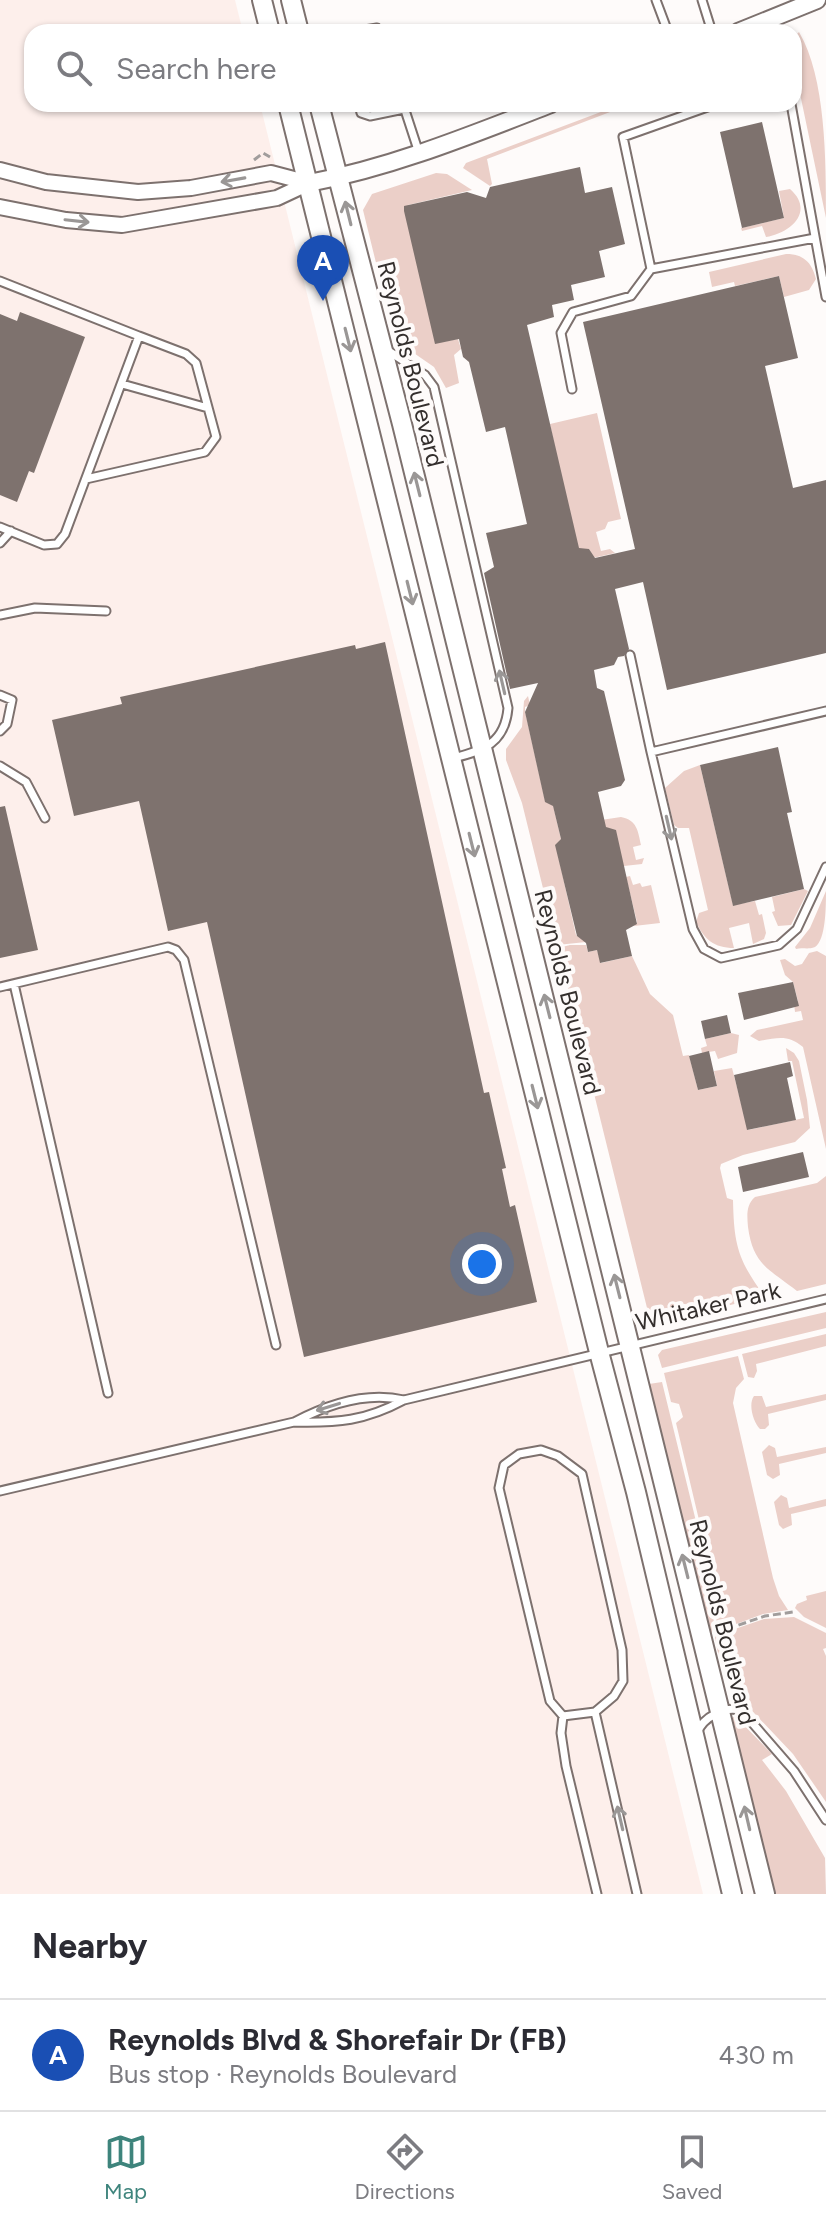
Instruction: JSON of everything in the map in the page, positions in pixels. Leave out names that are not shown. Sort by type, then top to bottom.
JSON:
[{"type":"main road","points":[[262,0],[268,24]]},
{"type":"main road","points":[[291,0],[297,24]]},
{"type":"main road","points":[[290,112],[636,1492],[732,1894]]},
{"type":"main road","name":"Reynolds Boulevard","points":[[321,112],[631,1344],[765,1894]]},
{"type":"street","points":[[772,24],[817,0]]},
{"type":"street","points":[[0,207],[66,220],[122,225],[277,198],[309,183],[420,155],[530,112]]},
{"type":"street","points":[[0,170],[46,182],[138,192],[191,188],[271,173],[309,183]]},
{"type":"lane","points":[[656,0],[665,24]]},
{"type":"lane","points":[[702,0],[710,24]]},
{"type":"lane","points":[[361,112],[370,116],[383,112]]},
{"type":"lane","points":[[405,112],[420,155]]},
{"type":"lane","points":[[651,269],[623,137],[693,112]]},
{"type":"lane","points":[[792,112],[826,297]]},
{"type":"lane","points":[[572,389],[561,333],[573,312],[631,296],[651,269],[815,238]]},
{"type":"lane","points":[[0,281],[186,354],[196,363],[216,437],[205,452],[86,479]]},
{"type":"lane","points":[[0,527],[44,545],[57,544],[65,534],[139,336]]},
{"type":"lane","points":[[382,347],[414,365],[434,387],[508,708],[504,730],[483,750],[451,759]]},
{"type":"lane","points":[[122,384],[208,408]]},
{"type":"lane","points":[[0,543],[11,531]]},
{"type":"lane","points":[[0,615],[35,608],[106,611]]},
{"type":"lane","points":[[630,655],[693,929],[704,949],[721,958],[779,945],[797,929],[826,867]]},
{"type":"lane","points":[[0,695],[12,700],[7,724],[0,731]]},
{"type":"lane","points":[[651,752],[826,711]]},
{"type":"lane","points":[[0,766],[26,782],[45,818]]},
{"type":"lane","points":[[0,987],[168,947],[176,950],[184,960],[276,1345]]},
{"type":"lane","points":[[14,984],[108,1393]]},
{"type":"lane","name":"Whitaker Park","points":[[404,1400],[826,1299]]},
{"type":"lane","points":[[0,1491],[294,1422],[321,1408],[345,1402],[382,1395],[404,1400]]},
{"type":"lane","points":[[294,1422],[338,1423],[383,1412],[404,1400]]},
{"type":"lane","points":[[563,1716],[595,1712],[614,1696],[623,1681],[622,1650],[582,1474],[558,1456],[541,1450],[519,1454],[504,1465],[499,1488],[550,1701],[563,1716],[561,1733],[566,1766],[597,1894]]},
{"type":"lane","points":[[695,1742],[701,1723],[709,1717],[732,1708],[742,1711],[794,1771],[826,1820]]},
{"type":"lane","points":[[595,1712],[637,1894]]},
{"type":"path","points":[[252,161],[263,153],[270,157]]},
{"type":"path","points":[[713,1628],[730,1628],[765,1616],[793,1612]]},
{"type":"shaded area","points":[[0,0],[235,0],[241,24],[24,24],[24,112],[262,112],[703,1894],[0,1894]]},
{"type":"shaded area","points":[[802,38],[815,72],[823,120],[826,218],[802,103]]},
{"type":"shaded area","points":[[601,112],[610,112],[487,159],[490,186],[463,168],[466,163]]},
{"type":"shaded area","points":[[436,173],[447,174],[472,190],[408,205],[436,343],[458,339],[461,349],[454,355],[459,383],[446,388],[434,367],[395,340],[363,210],[372,194]]},
{"type":"shaded area","points":[[790,189],[800,205],[797,220],[791,226],[766,237],[762,226],[742,231],[741,228],[784,218],[779,191]]},
{"type":"shaded area","points":[[786,254],[802,257],[812,268],[816,279],[809,290],[784,297],[779,276],[735,286],[734,282],[712,287],[709,272]]},
{"type":"shaded area","points":[[597,413],[621,519],[608,522],[605,529],[596,532],[601,551],[610,549],[615,553],[593,558],[589,549],[576,551],[550,424]]},
{"type":"shaded area","points":[[528,696],[530,705],[525,707],[525,711],[545,800],[553,805],[561,839],[556,846],[576,935],[586,942],[557,945],[522,803],[506,760],[506,749],[522,727],[524,701]]},
{"type":"shaded area","points":[[700,765],[733,905],[755,901],[759,915],[762,914],[766,933],[764,939],[753,944],[749,923],[729,928],[734,948],[710,941],[696,922],[699,913],[708,910],[689,828],[674,825],[665,788],[684,771]]},
{"type":"shaded area","points":[[621,817],[636,827],[641,845],[633,847],[636,860],[644,858],[642,864],[624,866],[604,831],[601,820]]},
{"type":"shaded area","points":[[630,876],[633,885],[651,885],[660,923],[634,926],[637,922],[626,877]]},
{"type":"shaded area","points":[[804,889],[808,891],[791,925],[778,926],[772,912],[775,911],[772,897]]},
{"type":"shaded area","points":[[826,891],[825,922],[819,943],[812,948],[796,949],[810,928]]},
{"type":"shaded area","points":[[586,945],[588,952],[597,950],[601,963],[632,956],[650,994],[673,1015],[683,1056],[689,1055],[698,1090],[717,1086],[714,1071],[732,1068],[748,1130],[804,1118],[792,1061],[788,1061],[786,1048],[799,1061],[810,1128],[795,1142],[743,1155],[721,1164],[720,1168],[727,1198],[733,1200],[739,1252],[765,1297],[656,1322],[649,1316],[558,948]]},
{"type":"shaded area","points":[[817,951],[826,956],[826,1149],[803,1047],[787,1039],[759,1041],[750,1036],[757,1030],[803,1020],[801,1011],[795,1012],[794,1003],[798,1001],[793,982],[785,975],[780,960],[785,959],[795,966],[802,964],[809,953]]},
{"type":"shaded area","points":[[731,1033],[739,1035],[737,1053],[718,1059],[715,1051],[702,1053],[701,1048],[707,1046],[705,1039]]},
{"type":"shaded area","points":[[826,1176],[826,1284],[797,1291],[758,1258],[750,1240],[749,1207],[755,1197],[817,1183]]},
{"type":"shaded area","points":[[826,1312],[826,1328],[662,1368],[658,1355],[662,1350]]},
{"type":"shaded area","points":[[826,1334],[826,1346],[756,1364],[754,1378],[748,1377],[742,1354]]},
{"type":"shaded area","points":[[738,1356],[744,1379],[736,1388],[733,1403],[773,1578],[788,1610],[763,1614],[731,1626],[716,1627],[717,1596],[676,1423],[683,1417],[679,1404],[671,1402],[664,1373]]},
{"type":"shaded area","points":[[662,1382],[713,1591],[715,1611],[711,1638],[649,1384]]},
{"type":"shaded area","points":[[826,1394],[826,1400],[768,1414],[769,1425],[765,1429],[760,1429],[753,1418],[751,1404],[754,1396],[762,1396],[766,1407]]},
{"type":"shaded area","points":[[769,1445],[775,1448],[777,1457],[826,1447],[826,1453],[779,1464],[780,1475],[773,1479],[767,1475],[762,1452]]},
{"type":"shaded area","points":[[781,1495],[787,1498],[789,1508],[826,1499],[826,1506],[791,1514],[792,1525],[783,1529],[779,1525],[774,1502]]},
{"type":"shaded area","points":[[826,1591],[826,1628],[804,1617],[795,1608],[807,1600],[806,1596]]},
{"type":"shaded area","points":[[794,1617],[826,1633],[826,1648],[823,1649],[826,1656],[826,1802],[793,1754],[738,1696],[740,1693],[726,1672],[717,1647],[715,1631],[732,1630],[764,1619]]},
{"type":"shaded area","points":[[735,1716],[772,1754],[762,1760],[786,1791],[825,1858],[826,1894],[773,1894],[731,1719]]},
{"type":"building","points":[[762,122],[784,218],[742,228],[720,132]]},
{"type":"building","points":[[580,167],[585,193],[612,187],[625,244],[599,251],[605,277],[571,285],[574,300],[552,305],[554,317],[527,325],[579,548],[589,549],[595,558],[635,549],[583,322],[779,276],[798,358],[765,366],[793,488],[826,480],[826,653],[667,690],[643,582],[615,589],[629,649],[624,656],[618,657],[614,665],[594,670],[597,688],[604,691],[625,780],[621,786],[598,792],[606,827],[616,830],[637,924],[626,930],[632,956],[600,963],[597,950],[588,952],[586,943],[577,936],[555,845],[561,839],[553,806],[545,802],[525,712],[538,683],[510,689],[484,573],[494,567],[486,533],[527,524],[505,427],[486,432],[469,362],[463,357],[459,339],[435,344],[404,211],[404,206],[467,192],[486,198],[490,187]]},
{"type":"building","points":[[20,312],[85,337],[34,473],[29,471],[17,502],[0,495],[0,314],[17,321]]},
{"type":"building","points":[[385,642],[484,1093],[489,1092],[506,1168],[502,1169],[510,1207],[515,1205],[537,1302],[304,1357],[207,922],[168,931],[139,801],[74,816],[52,720],[122,704],[120,697],[355,645],[356,649]]},
{"type":"building","points":[[778,747],[792,812],[787,813],[804,889],[733,906],[700,765]]},
{"type":"building","points":[[5,806],[38,950],[0,958],[0,807]]},
{"type":"building","points":[[793,982],[799,1006],[744,1020],[738,993]]},
{"type":"building","points":[[727,1015],[731,1033],[705,1039],[701,1021]]},
{"type":"building","points":[[709,1051],[717,1086],[698,1090],[689,1056]]},
{"type":"building","points":[[790,1062],[793,1076],[787,1078],[796,1120],[747,1130],[734,1075]]},
{"type":"building","points":[[803,1152],[809,1177],[743,1192],[738,1167]]},
{"type":"place","name":"Reynolds Blvd & Shorefair Dr (FB)","points":[[323,301]]}]
